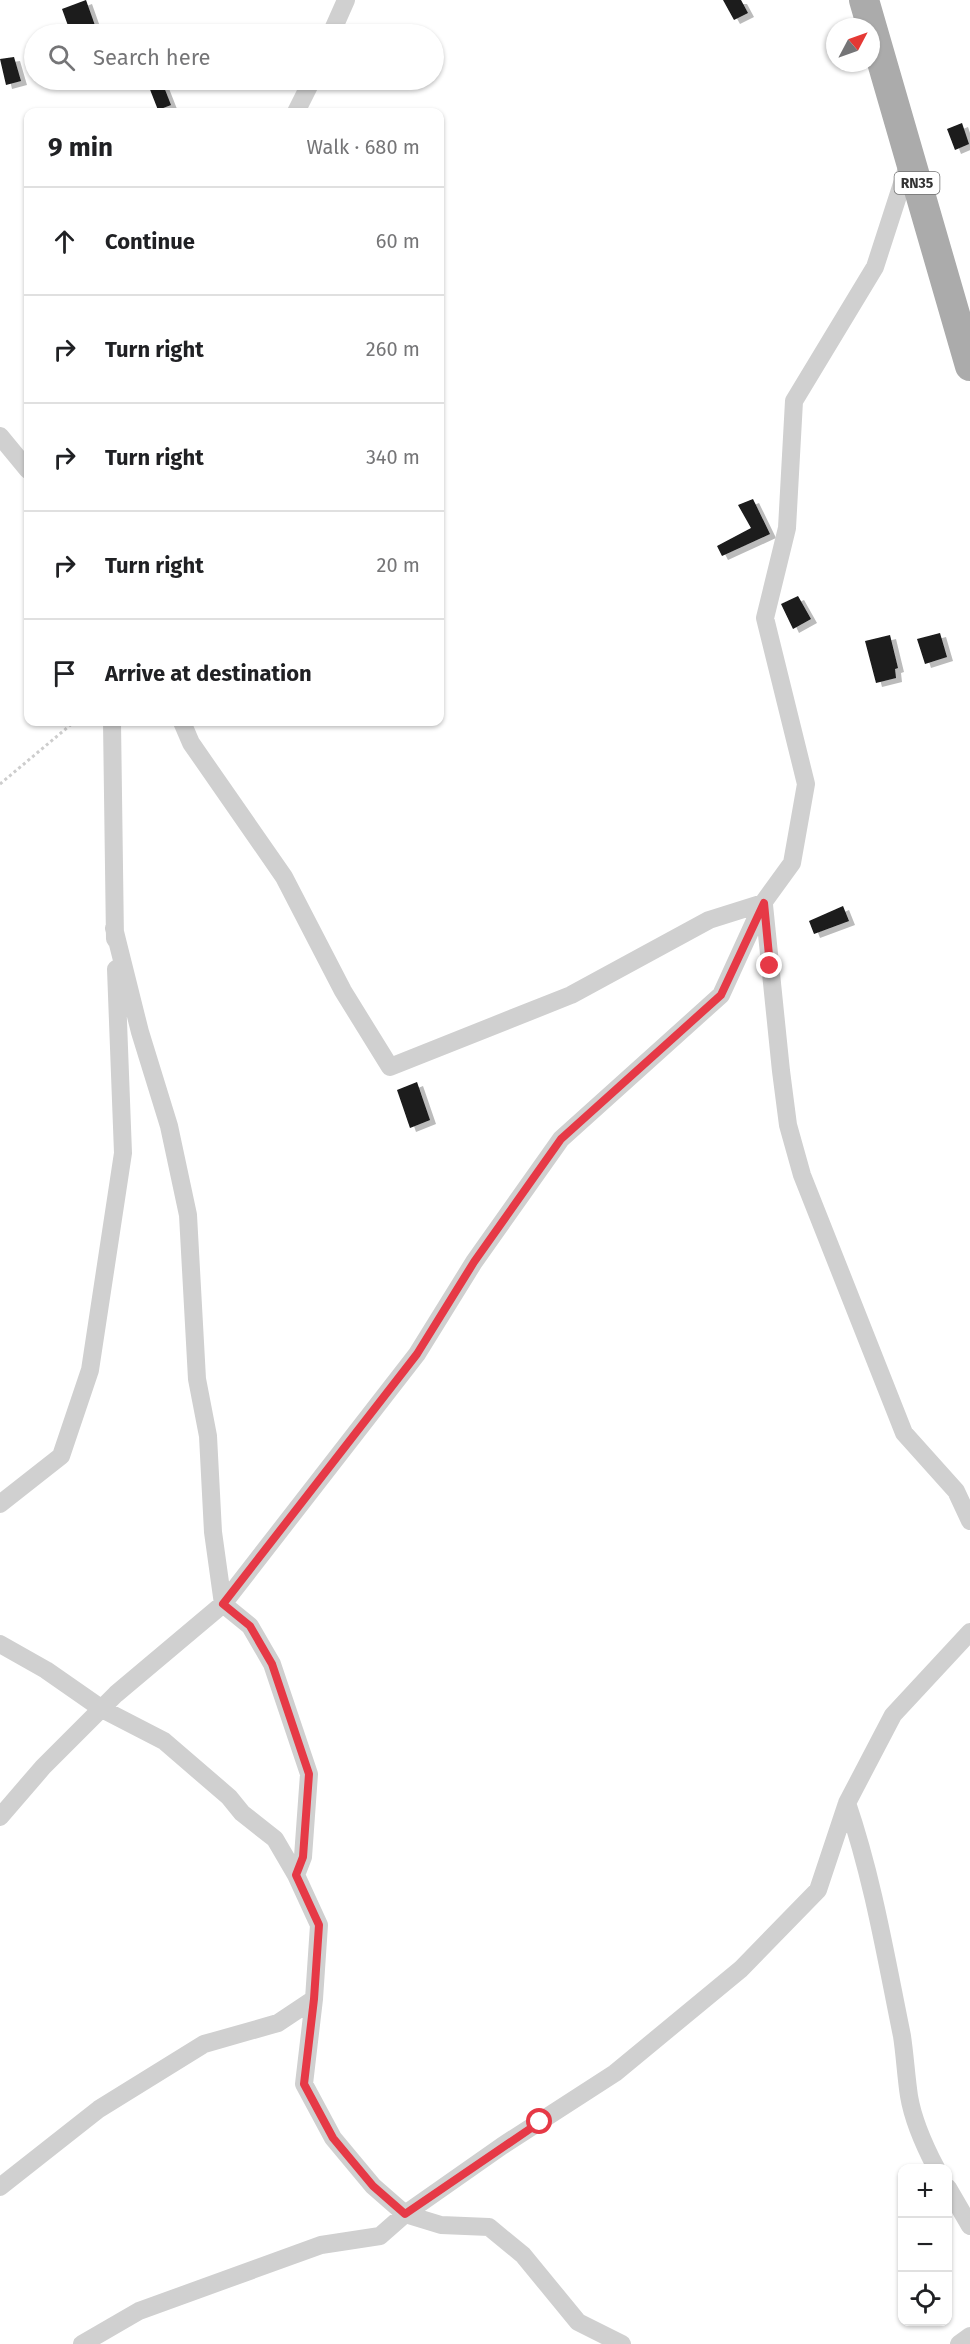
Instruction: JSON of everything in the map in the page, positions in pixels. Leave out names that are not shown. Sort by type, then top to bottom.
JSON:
[{"type":"main road","name":"RN35","points":[[864,0],[970,366]]},
{"type":"street","points":[[335,24],[346,0]]},
{"type":"street","points":[[298,108],[307,90]]},
{"type":"street","points":[[0,1817],[43,1767],[102,1708],[223,1604],[417,1354],[474,1262],[561,1139],[721,995],[764,903],[792,863],[806,784],[765,618],[787,528],[794,401],[875,267],[910,158]]},
{"type":"street","points":[[0,436],[24,465]]},
{"type":"street","points":[[0,1504],[61,1456],[90,1370],[123,1153],[114,928],[112,726]]},
{"type":"street","points":[[184,726],[191,743],[284,877],[343,991],[390,1067],[571,995],[709,920],[764,903]]},
{"type":"street","points":[[764,903],[785,1104],[802,1176],[904,1433],[956,1491],[970,1521]]},
{"type":"street","points":[[114,928],[140,1032],[169,1126],[188,1215],[197,1379],[208,1436],[213,1532],[223,1604],[250,1626],[272,1664],[309,1774],[303,1857],[296,1875]]},
{"type":"street","points":[[82,2344],[139,2311],[321,2245],[380,2236],[405,2214],[615,2073],[741,1969],[818,1890],[847,1803],[893,1715],[970,1632]]},
{"type":"street","points":[[0,1644],[46,1670],[102,1708],[164,1741],[229,1797],[242,1813],[275,1839],[296,1875],[319,1925],[314,1999],[304,2084],[333,2138],[373,2186],[405,2214],[441,2225],[489,2227],[523,2255],[578,2322],[622,2344]]},
{"type":"street","points":[[847,1803],[864,1851],[877,1909],[902,2038],[909,2098],[934,2164]]},
{"type":"street","points":[[0,2187],[99,2109],[204,2044],[278,2023],[314,1999]]},
{"type":"street","points":[[952,2195],[970,2226]]},
{"type":"street","points":[[959,2344],[970,2336]]},
{"type":"path","points":[[0,784],[69,726]]},
{"type":"building","points":[[86,0],[94,24],[67,24],[62,9]]},
{"type":"building","points":[[723,0],[741,0],[748,13],[734,20]]},
{"type":"building","points":[[14,57],[21,81],[6,85],[0,59]]},
{"type":"building","points":[[150,90],[165,90],[171,105],[157,108]]},
{"type":"building","points":[[962,123],[969,144],[955,150],[947,129]]},
{"type":"building","points":[[753,499],[770,534],[722,556],[717,546],[751,528],[738,505]]},
{"type":"building","points":[[798,596],[811,619],[793,629],[781,604]]},
{"type":"building","points":[[940,633],[947,657],[925,664],[917,639]]},
{"type":"building","points":[[890,635],[898,668],[895,669],[896,678],[876,683],[865,641]]},
{"type":"building","points":[[843,906],[849,921],[814,934],[809,921]]},
{"type":"building","points":[[417,1082],[430,1120],[410,1128],[397,1090]]},
{"type":"route","points":[[540,2122],[405,2214],[373,2186],[333,2138],[304,2084],[314,1999],[319,1925],[296,1875],[303,1857],[309,1774],[272,1664],[250,1626],[223,1604],[417,1354],[474,1262],[561,1139],[628,1082],[721,995],[764,903],[770,966]]}]
